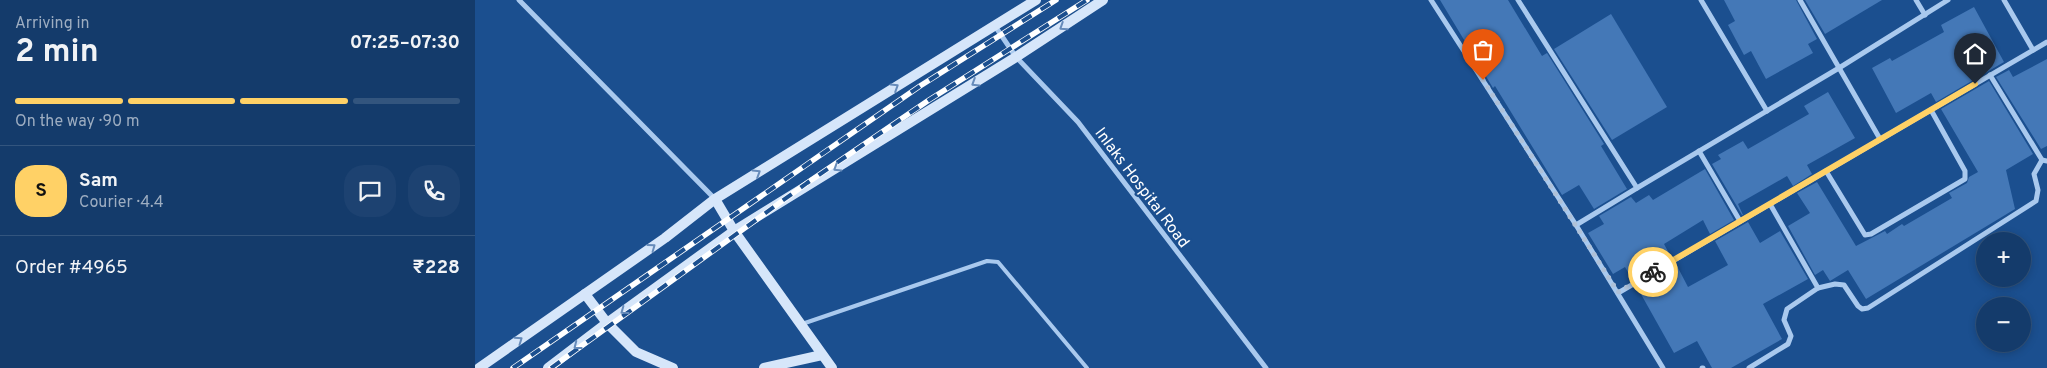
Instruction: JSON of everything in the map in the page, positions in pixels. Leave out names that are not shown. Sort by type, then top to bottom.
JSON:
[{"type":"main road","points":[[479,368],[585,294],[715,198],[1036,0]]},
{"type":"main road","points":[[549,368],[607,323],[734,231],[1016,57],[1103,0]]},
{"type":"main road","points":[[715,198],[734,231],[832,368]]},
{"type":"main road","points":[[585,294],[607,323],[636,352],[673,368]]},
{"type":"main road","points":[[764,368],[822,355]]},
{"type":"street","points":[[519,0],[715,198]]},
{"type":"street","points":[[1431,0],[1576,225],[1663,368]]},
{"type":"street","points":[[1519,0],[1637,188]]},
{"type":"street","points":[[1701,0],[1767,110]]},
{"type":"street","points":[[1800,0],[1880,139]]},
{"type":"street","points":[[1916,0],[1925,15]]},
{"type":"street","points":[[1576,225],[1949,0]]},
{"type":"street","points":[[2004,0],[2033,50]]},
{"type":"street","name":"Inlaks Hospital Road","points":[[995,26],[1016,57],[1078,122],[1266,368]]},
{"type":"street","points":[[1618,292],[2047,42]]},
{"type":"street","points":[[1749,368],[1788,344],[1791,336],[1784,320],[1787,309],[1818,288],[1835,284],[1844,285],[1858,306],[1862,309],[1868,308],[2036,201],[2038,190],[2034,174],[2044,161],[1990,75]]},
{"type":"street","points":[[1826,171],[1865,235],[1871,234],[1965,178],[1965,171],[1931,110]]},
{"type":"street","points":[[1699,151],[1740,221]]},
{"type":"street","points":[[1770,204],[1818,288]]},
{"type":"lane","points":[[802,324],[987,261],[998,262],[1087,368]]},
{"type":"building","points":[[1440,0],[1508,0],[1542,56],[1547,53],[1604,144],[1601,146],[1627,189],[1594,209],[1579,185],[1562,195],[1495,86],[1493,88]]},
{"type":"building","points":[[1724,0],[1796,0],[1817,39],[1808,44],[1813,53],[1766,79],[1751,51],[1744,55],[1728,25],[1735,21]]},
{"type":"building","points":[[1805,0],[1882,0],[1825,34]]},
{"type":"building","points":[[1974,7],[2004,62],[1936,102],[1931,93],[1896,113],[1872,68],[1890,58],[1892,61],[1944,32],[1941,25]]},
{"type":"building","points":[[1611,14],[1667,107],[1612,140],[1554,49]]},
{"type":"building","points":[[2047,59],[2047,146],[2041,149],[1996,77],[2009,70],[2013,77]]},
{"type":"building","points":[[1989,81],[2033,154],[2006,170],[2015,209],[1866,299],[1848,270],[1830,281],[1823,270],[1815,275],[1788,226],[1810,213],[1797,193],[1817,182],[1856,246],[1885,231],[1887,234],[1902,224],[1904,226],[1952,198],[1949,193],[1967,183],[1969,177],[1978,172],[1941,109]]},
{"type":"building","points":[[1828,92],[1855,138],[1807,165],[1812,174],[1793,186],[1787,176],[1738,204],[1742,215],[1712,164],[1721,159],[1718,155],[1743,141],[1748,149],[1809,114],[1804,106]]},
{"type":"building","points":[[1705,169],[1734,220],[1710,234],[1703,220],[1664,244],[1671,257],[1632,279],[1625,267],[1613,274],[1588,233],[1604,224],[1599,216],[1631,197],[1636,203],[1649,195],[1653,200]]},
{"type":"building","points":[[1748,222],[1760,243],[1780,231],[1808,279],[1763,304],[1782,339],[1731,368],[1712,368],[1697,341],[1674,353],[1637,287],[1676,264],[1688,287],[1728,265],[1715,241]]},
{"type":"railway","points":[[513,368],[920,86],[1056,0]]},
{"type":"railway","points":[[551,368],[807,183],[929,100],[1087,0]]},
{"type":"way so far","points":[[1483,80],[1618,292],[1653,272]]},
{"type":"route","points":[[1653,272],[1975,84]]}]
